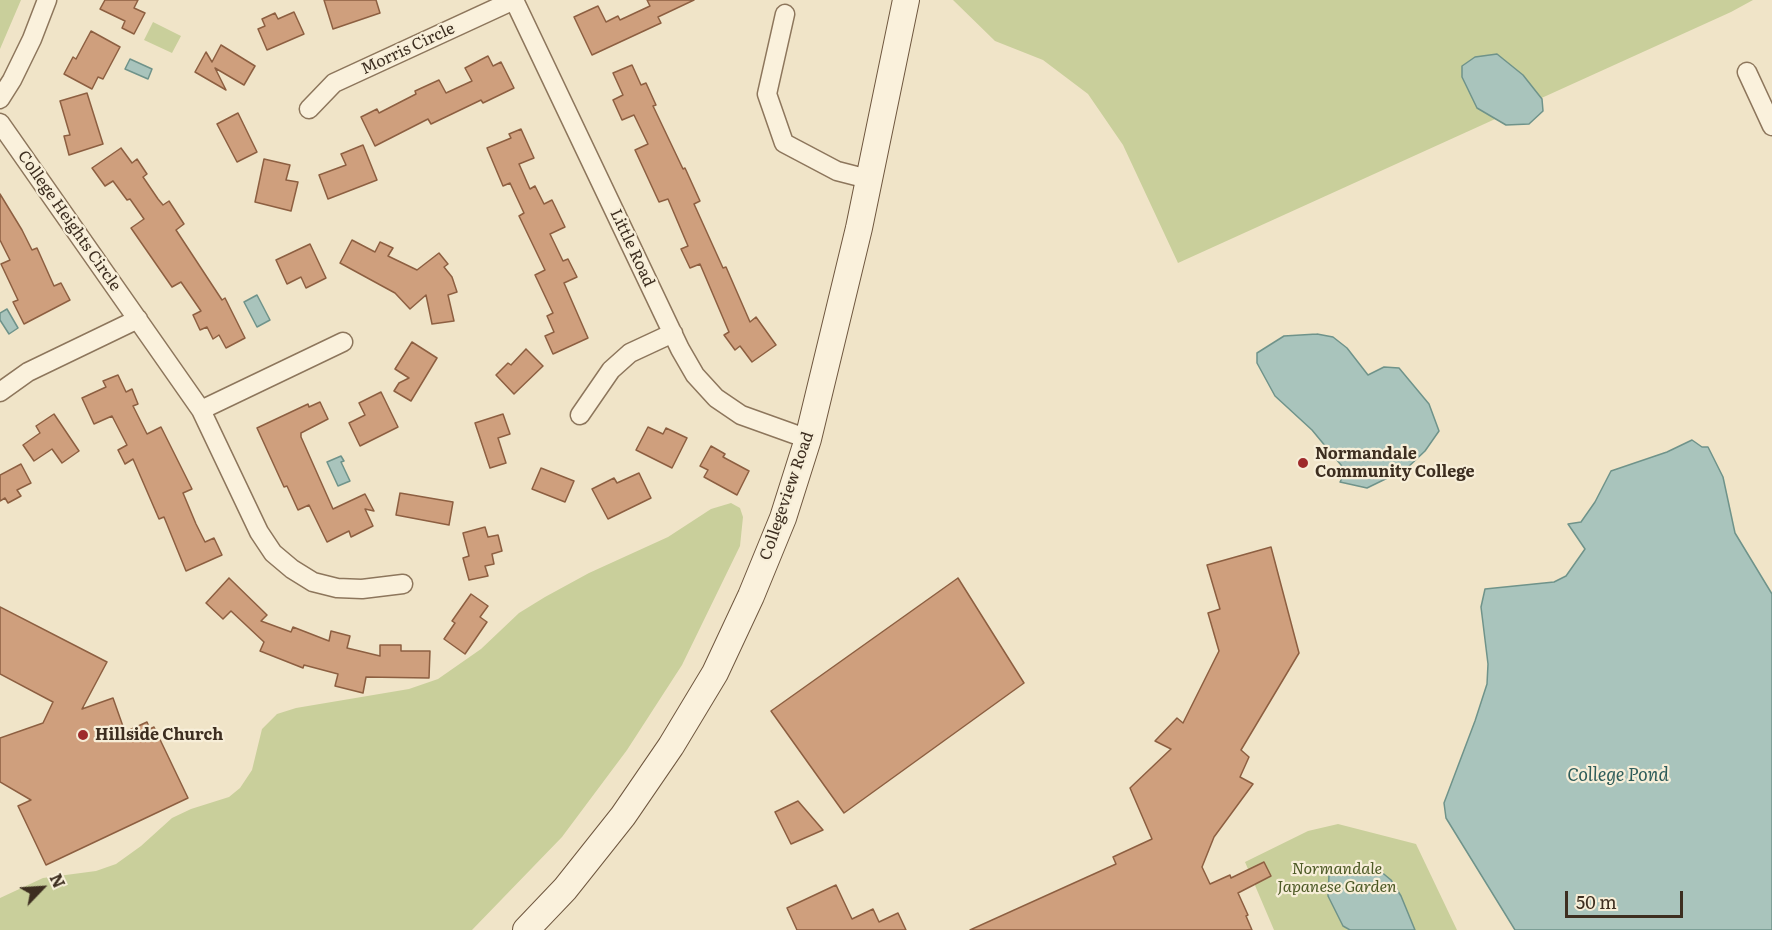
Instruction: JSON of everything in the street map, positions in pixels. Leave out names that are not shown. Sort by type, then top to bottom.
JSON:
[{"type":"street","points":[[0,99],[32,39],[47,0]]},
{"type":"street","name":"Morris Circle","points":[[309,109],[334,83],[514,0]]},
{"type":"street","name":"Little Road","points":[[514,0],[673,333],[696,375],[716,398],[741,415],[808,439]]},
{"type":"street","name":"Collegeview Road","points":[[526,930],[565,889],[623,816],[671,746],[715,673],[751,596],[783,518],[808,439],[856,238],[906,0]]},
{"type":"street","points":[[784,14],[767,94],[784,143],[837,171],[868,179]]},
{"type":"street","points":[[1747,72],[1772,126]]},
{"type":"street","name":"College Heights Circle","points":[[0,123],[201,410],[259,532],[273,553],[292,569],[313,582],[337,588],[362,589],[403,584]]},
{"type":"street","points":[[0,392],[28,372],[138,319]]},
{"type":"street","points":[[580,415],[611,370],[630,353],[673,333]]},
{"type":"street","points":[[201,410],[343,342]]},
{"type":"green space","points":[[0,0],[21,0],[0,49]]},
{"type":"green space","points":[[953,0],[1753,0],[1178,263],[1123,145],[1088,94],[1043,60],[995,41]]},
{"type":"green space","points":[[153,22],[181,36],[172,53],[144,40]]},
{"type":"green space","points":[[731,503],[740,508],[743,517],[740,546],[682,665],[627,750],[562,837],[472,930],[0,930],[0,898],[43,878],[96,871],[116,864],[141,846],[172,818],[191,809],[229,797],[240,788],[252,770],[262,729],[277,714],[296,708],[409,689],[438,679],[481,649],[519,613],[545,597],[589,573],[668,537],[711,509]]},
{"type":"green space","name":"Normandale Japanese Garden","points":[[1338,824],[1416,844],[1457,930],[1274,930],[1245,862],[1308,831]]},
{"type":"water","points":[[1497,54],[1523,75],[1542,99],[1543,111],[1529,124],[1506,125],[1477,108],[1462,77],[1462,66],[1475,57]]},
{"type":"water","points":[[130,59],[152,69],[148,79],[125,69]]},
{"type":"water","points":[[257,295],[270,320],[257,327],[244,302]]},
{"type":"water","points":[[7,309],[18,328],[9,334],[0,320],[0,313]]},
{"type":"water","points":[[1317,334],[1333,337],[1347,348],[1368,375],[1384,367],[1399,368],[1429,404],[1439,431],[1425,451],[1406,469],[1367,488],[1340,482],[1346,471],[1312,430],[1275,396],[1257,363],[1257,353],[1284,336]]},
{"type":"water","name":"College Pond","points":[[1692,440],[1702,447],[1708,447],[1723,477],[1735,533],[1772,594],[1772,930],[1515,930],[1446,818],[1444,803],[1487,684],[1488,664],[1481,607],[1485,589],[1554,582],[1566,576],[1585,549],[1568,524],[1581,522],[1595,502],[1611,471],[1667,452]]},
{"type":"water","points":[[341,456],[344,461],[341,462],[350,481],[338,486],[327,462]]},
{"type":"water","points":[[1342,865],[1379,870],[1391,880],[1401,896],[1415,930],[1350,930],[1343,926],[1328,896],[1329,875]]},
{"type":"building","points":[[105,0],[138,0],[134,8],[145,13],[134,34],[122,28],[125,21],[100,9]]},
{"type":"building","points":[[324,0],[376,0],[380,13],[333,29]]},
{"type":"building","points":[[647,0],[694,0],[658,17],[661,23],[592,55],[574,17],[598,6],[606,22],[618,16],[620,20],[650,6]]},
{"type":"building","points":[[294,12],[304,34],[267,50],[258,29],[265,26],[262,19],[275,13],[278,19]]},
{"type":"building","points":[[91,31],[120,47],[103,79],[98,77],[92,89],[64,74],[73,57],[76,59]]},
{"type":"building","points":[[221,45],[255,66],[244,85],[215,68],[226,90],[195,72],[206,52],[212,62]]},
{"type":"building","points":[[488,56],[493,66],[501,62],[514,88],[483,103],[481,100],[431,124],[428,119],[375,146],[361,117],[377,109],[379,113],[416,94],[415,91],[439,80],[446,93],[472,81],[465,68]]},
{"type":"building","points":[[632,65],[641,85],[646,83],[656,105],[653,106],[700,201],[694,204],[723,268],[726,267],[750,322],[756,317],[776,345],[752,362],[740,346],[735,350],[724,335],[729,332],[700,264],[690,268],[681,249],[688,246],[668,199],[659,202],[635,150],[648,144],[634,115],[622,120],[613,100],[623,95],[613,73]]},
{"type":"building","points":[[87,93],[103,144],[69,155],[64,136],[70,135],[60,101]]},
{"type":"building","points":[[238,113],[257,152],[237,162],[217,124]]},
{"type":"building","points":[[521,129],[534,158],[519,164],[530,189],[535,186],[544,204],[552,200],[565,227],[550,234],[563,261],[568,259],[577,277],[564,283],[588,338],[553,354],[545,336],[554,332],[547,316],[553,313],[535,275],[545,270],[519,216],[524,213],[510,183],[503,186],[487,148],[511,138],[509,134]]},
{"type":"building","points":[[363,145],[377,180],[328,199],[319,175],[346,165],[341,154]]},
{"type":"building","points":[[121,148],[132,163],[137,159],[147,174],[143,177],[163,205],[169,201],[184,224],[176,230],[222,300],[225,298],[245,338],[226,348],[219,335],[213,339],[207,327],[200,330],[193,315],[201,311],[181,282],[172,287],[131,228],[144,219],[113,181],[105,186],[92,168]]},
{"type":"building","points":[[264,159],[290,165],[286,180],[298,182],[291,211],[255,202]]},
{"type":"building","points":[[0,194],[32,250],[37,248],[54,286],[61,283],[70,300],[24,324],[13,302],[18,300],[1,264],[10,260],[0,240]]},
{"type":"building","points":[[352,240],[375,252],[380,242],[393,248],[388,256],[417,270],[439,253],[448,264],[444,267],[452,277],[457,292],[448,295],[454,321],[432,324],[426,295],[410,309],[395,293],[340,263]]},
{"type":"building","points":[[310,244],[326,278],[306,288],[301,277],[287,284],[276,260]]},
{"type":"building","points":[[412,342],[437,358],[411,401],[394,391],[399,383],[409,378],[395,369]]},
{"type":"building","points":[[526,349],[543,366],[514,394],[496,375],[508,363],[511,365]]},
{"type":"building","points":[[118,375],[126,392],[132,389],[138,404],[133,406],[147,434],[161,427],[192,489],[183,493],[196,524],[205,542],[214,538],[222,555],[186,571],[164,517],[159,519],[133,459],[125,464],[118,450],[127,445],[112,416],[94,424],[82,398],[106,387],[103,381]]},
{"type":"building","points":[[381,392],[398,427],[360,446],[349,423],[365,415],[359,403]]},
{"type":"building","points":[[320,402],[328,419],[301,433],[301,437],[333,509],[365,494],[374,511],[365,509],[373,526],[351,537],[349,531],[327,542],[309,505],[298,510],[287,486],[284,487],[257,428],[308,404],[309,407]]},
{"type":"building","points":[[54,414],[79,451],[62,463],[52,449],[34,461],[23,445],[40,433],[36,426]]},
{"type":"building","points":[[503,414],[510,434],[498,438],[506,463],[490,468],[475,423]]},
{"type":"building","points":[[648,427],[663,434],[666,428],[687,438],[672,468],[636,450]]},
{"type":"building","points":[[711,446],[725,454],[723,457],[749,471],[737,495],[704,477],[708,470],[700,466]]},
{"type":"building","points":[[21,464],[31,483],[17,490],[21,496],[8,503],[5,498],[0,501],[0,475]]},
{"type":"building","points":[[541,468],[574,481],[565,502],[532,489]]},
{"type":"building","points":[[639,473],[651,498],[608,519],[592,489],[614,478],[617,483]]},
{"type":"building","points":[[400,493],[453,502],[449,525],[396,515]]},
{"type":"building","points":[[485,527],[488,537],[498,535],[502,551],[492,554],[494,564],[485,566],[488,576],[469,580],[463,558],[469,556],[463,533]]},
{"type":"building","points":[[1271,547],[1299,653],[1241,750],[1249,757],[1240,777],[1253,784],[1214,837],[1202,867],[1210,884],[1230,875],[1231,878],[1264,862],[1271,876],[1238,893],[1252,930],[970,930],[1116,864],[1113,857],[1152,839],[1130,788],[1171,749],[1155,741],[1177,718],[1183,723],[1219,651],[1208,613],[1220,609],[1207,565]]},
{"type":"building","points":[[229,578],[267,615],[261,621],[291,632],[293,627],[329,641],[331,631],[350,636],[347,648],[380,656],[380,645],[401,645],[401,651],[430,651],[429,678],[366,677],[363,693],[335,686],[338,674],[304,665],[303,668],[260,651],[264,642],[231,611],[223,619],[206,603]]},
{"type":"building","points":[[958,578],[1024,683],[844,813],[771,711]]},
{"type":"building","points":[[471,594],[488,606],[480,617],[487,622],[465,654],[444,639],[455,623],[452,621]]},
{"type":"building","name":"Hillside Church","points":[[0,607],[107,662],[82,709],[113,698],[125,732],[147,722],[150,729],[154,727],[188,798],[46,865],[18,806],[31,800],[0,782],[0,738],[43,723],[53,702],[0,674]]},
{"type":"building","points":[[798,801],[823,830],[791,844],[775,812]]},
{"type":"building","points":[[836,885],[852,919],[873,909],[879,922],[898,913],[906,930],[797,930],[787,908]]},
{"type":"place","name":"Normandale Community College","points":[[1303,463]]},
{"type":"place","name":"Hillside Church","points":[[83,735]]}]
